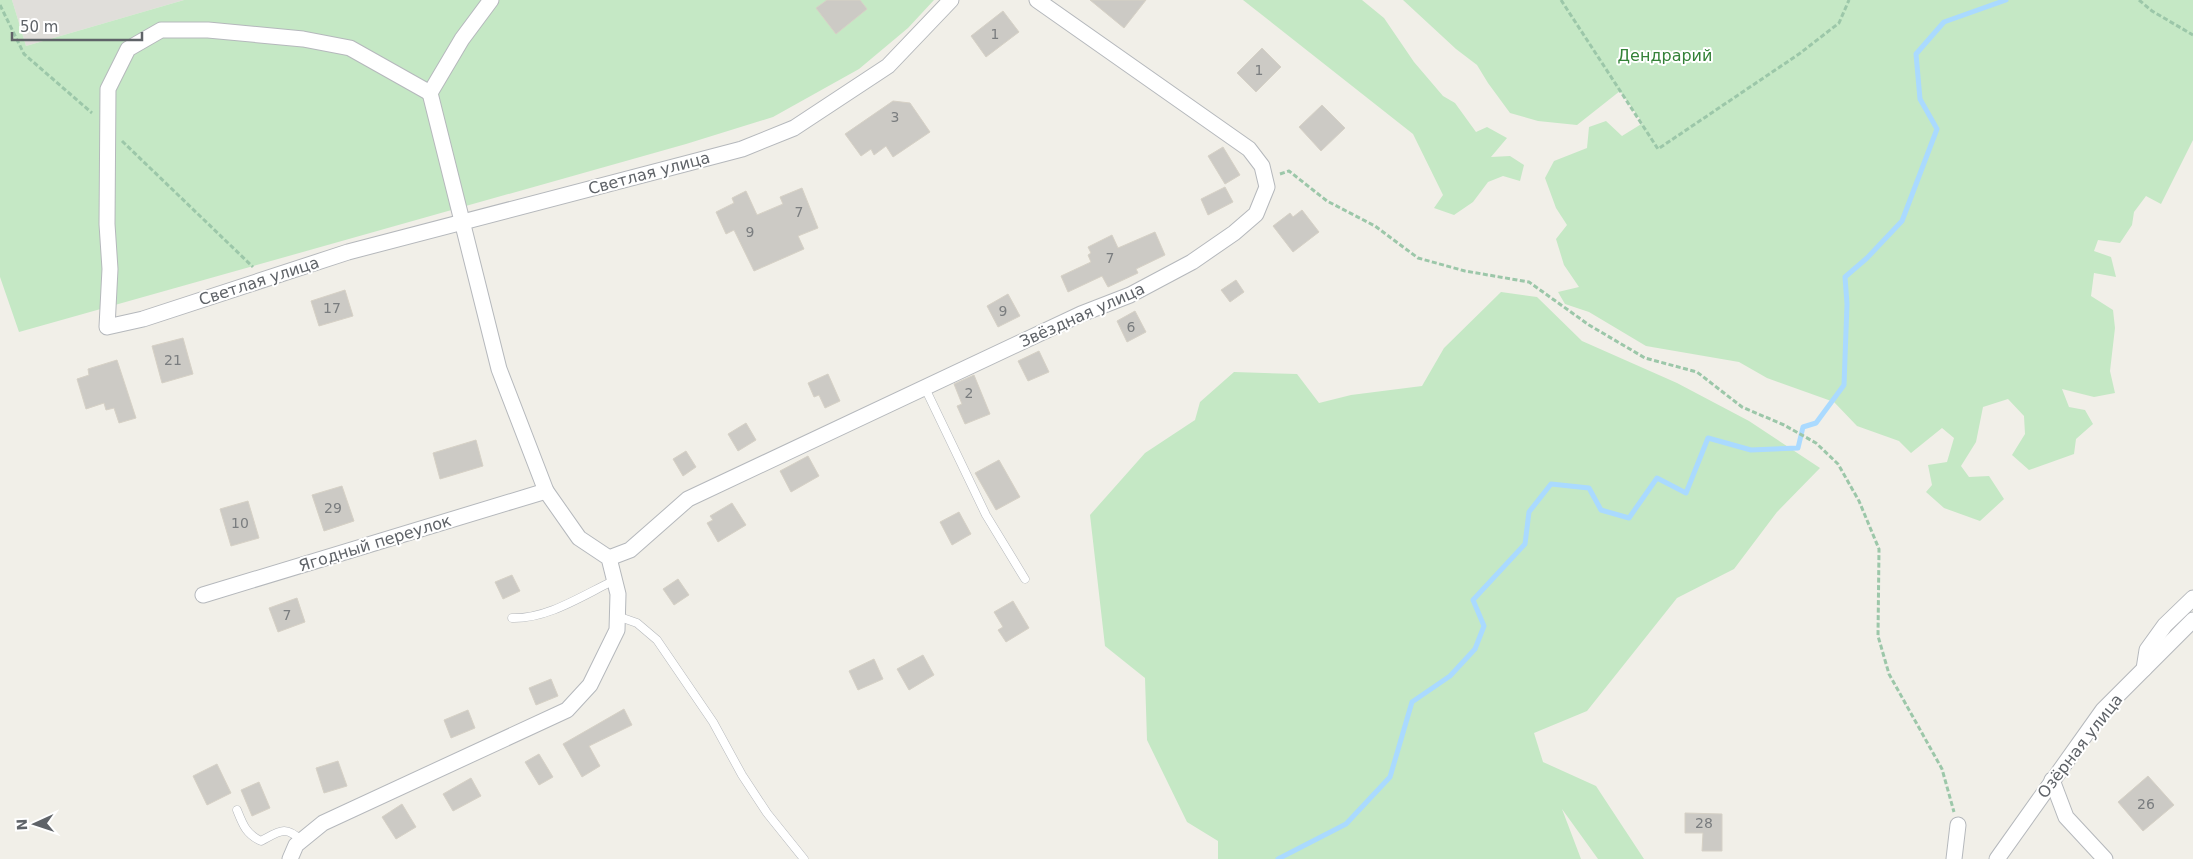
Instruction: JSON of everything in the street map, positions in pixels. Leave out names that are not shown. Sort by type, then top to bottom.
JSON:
[{"type":"street","points":[[290,859],[296,845],[323,823],[567,710],[590,684],[617,630],[618,594],[609,558],[579,538],[546,491],[499,369],[430,93],[462,39],[491,0]]},
{"type":"street","name":"Светлая улица","points":[[430,93],[350,48],[303,39],[208,30],[161,30],[128,49],[108,89],[107,224],[110,269],[107,327],[143,319],[348,252],[742,149],[794,128],[888,66],[951,0]]},
{"type":"street","points":[[1037,0],[1249,149],[1262,166],[1265,178]]},
{"type":"street","name":"Звёздная улица","points":[[609,558],[630,550],[688,499],[1081,314],[1130,295],[1192,262],[1234,233],[1256,214],[1267,187],[1265,178]]},
{"type":"street","name":"Ягодный переулок","points":[[203,595],[546,491]]},
{"type":"street","points":[[2144,669],[2147,650],[2165,625],[2193,598]]},
{"type":"street","name":"Озёрная улица","points":[[1997,859],[2103,710],[2193,620]]},
{"type":"street","points":[[2052,780],[2066,817],[2105,859]]},
{"type":"street","points":[[1954,859],[1958,825]]},
{"type":"lane","points":[[924,388],[986,515],[1025,579]]},
{"type":"lane","points":[[512,618],[522,618],[571,602],[615,580]]},
{"type":"lane","points":[[617,616],[637,623],[657,640],[713,722],[742,775],[767,813],[804,859]]},
{"type":"lane","points":[[237,810],[244,828],[252,837],[261,841],[282,830],[292,831],[302,840]]},
{"type":"path","points":[[1561,0],[1658,149],[1800,54],[1839,22],[1849,0]]},
{"type":"path","points":[[2139,0],[2152,11],[2193,35]]},
{"type":"path","points":[[0,5],[24,54],[108,127],[266,279]]},
{"type":"path","points":[[1265,178],[1289,171],[1327,200],[1374,226],[1418,258],[1465,271],[1528,282],[1589,325],[1645,358],[1697,372],[1742,407],[1784,425],[1816,443],[1838,464],[1859,502],[1879,549],[1878,636],[1889,674],[1942,769],[1958,825]]},
{"type":"shaded area","points":[[12,0],[184,0],[26,46]]},
{"type":"green space","points":[[0,0],[12,0],[26,46],[184,0],[934,0],[908,28],[859,69],[773,117],[686,144],[19,332],[0,277]]},
{"type":"green space","points":[[1243,0],[1362,0],[1384,18],[1414,62],[1443,96],[1455,103],[1476,132],[1487,127],[1507,138],[1491,157],[1510,156],[1524,165],[1520,181],[1503,176],[1488,182],[1473,202],[1454,215],[1434,208],[1443,195],[1413,134]]},
{"type":"green space","name":"Дендрарий","points":[[1403,0],[2193,0],[2193,140],[2161,204],[2146,196],[2134,212],[2132,225],[2120,243],[2098,240],[2094,251],[2111,257],[2116,277],[2094,273],[2091,296],[2113,310],[2115,328],[2110,371],[2115,393],[2094,397],[2062,389],[2069,407],[2085,410],[2093,424],[2076,439],[2074,454],[2029,470],[2012,455],[2025,434],[2024,416],[2008,399],[1983,407],[1976,442],[1961,466],[1969,477],[1989,476],[2004,499],[1980,521],[1944,508],[1926,492],[1932,485],[1928,465],[1947,462],[1954,438],[1942,428],[1911,453],[1899,441],[1857,426],[1834,402],[1767,378],[1739,362],[1646,346],[1589,312],[1565,304],[1558,292],[1579,287],[1564,265],[1556,239],[1567,225],[1556,208],[1545,178],[1554,161],[1587,148],[1589,127],[1606,121],[1622,136],[1643,123],[1620,91],[1577,125],[1538,121],[1510,113],[1477,65],[1456,49]]},
{"type":"green space","points":[[1501,292],[1537,297],[1582,341],[1677,383],[1749,421],[1820,468],[1777,512],[1734,569],[1677,598],[1587,711],[1534,733],[1543,762],[1596,786],[1644,859],[1598,859],[1562,809],[1581,859],[1218,859],[1218,841],[1187,822],[1147,740],[1145,678],[1105,646],[1090,515],[1145,453],[1195,420],[1200,402],[1234,372],[1297,374],[1319,403],[1351,395],[1422,386],[1444,348]]},
{"type":"building","points":[[827,0],[860,0],[867,9],[836,34],[816,8]]},
{"type":"building","points":[[1090,0],[1146,0],[1124,28]]},
{"type":"building","points":[[1003,11],[1019,32],[986,57],[971,36]]},
{"type":"building","points":[[1262,48],[1281,67],[1256,92],[1237,73]]},
{"type":"building","points":[[893,101],[910,103],[930,132],[893,157],[886,146],[874,155],[871,149],[861,156],[845,134]]},
{"type":"building","points":[[1322,105],[1345,128],[1321,151],[1299,127]]},
{"type":"building","points":[[1223,147],[1240,175],[1225,184],[1208,156]]},
{"type":"building","points":[[1225,187],[1233,202],[1208,215],[1201,199]]},
{"type":"building","points":[[802,188],[818,228],[798,236],[804,249],[754,271],[734,230],[726,234],[716,212],[734,203],[732,198],[746,191],[757,215],[783,204],[780,197]]},
{"type":"building","points":[[1302,210],[1319,232],[1293,252],[1273,226],[1290,213],[1293,217]]},
{"type":"building","points":[[1155,232],[1165,255],[1136,269],[1138,273],[1108,287],[1102,276],[1068,292],[1061,276],[1091,262],[1088,255],[1091,253],[1088,247],[1112,235],[1118,248]]},
{"type":"building","points":[[1236,280],[1244,292],[1230,302],[1221,290]]},
{"type":"building","points":[[345,290],[353,316],[319,326],[311,301]]},
{"type":"building","points":[[1008,294],[1020,316],[998,327],[987,306]]},
{"type":"building","points":[[1135,311],[1146,332],[1127,342],[1117,321]]},
{"type":"building","points":[[183,338],[193,374],[162,383],[152,346]]},
{"type":"building","points":[[1039,351],[1049,372],[1028,381],[1018,361]]},
{"type":"building","points":[[117,360],[136,418],[119,423],[114,408],[106,410],[104,403],[86,409],[77,379],[89,375],[88,369]]},
{"type":"building","points":[[828,374],[840,401],[825,408],[819,395],[814,397],[808,383]]},
{"type":"building","points":[[974,375],[990,414],[965,424],[957,406],[962,404],[954,384]]},
{"type":"building","points":[[746,423],[756,440],[738,451],[728,434]]},
{"type":"building","points":[[476,440],[483,466],[440,479],[433,453]]},
{"type":"building","points":[[686,451],[696,467],[683,476],[673,459]]},
{"type":"building","points":[[808,456],[819,476],[791,492],[780,471]]},
{"type":"building","points":[[999,460],[1020,497],[996,510],[975,473]]},
{"type":"building","points":[[342,486],[354,521],[324,531],[312,495]]},
{"type":"building","points":[[248,501],[259,538],[231,546],[220,509]]},
{"type":"building","points":[[732,503],[746,525],[718,542],[707,523],[713,520],[710,516]]},
{"type":"building","points":[[959,512],[971,534],[952,545],[940,522]]},
{"type":"building","points":[[512,575],[520,591],[503,599],[495,582]]},
{"type":"building","points":[[678,579],[689,595],[674,605],[663,589]]},
{"type":"building","points":[[297,598],[305,622],[278,632],[269,608]]},
{"type":"building","points":[[1013,601],[1029,628],[1006,642],[998,630],[1003,627],[994,612]]},
{"type":"building","points":[[923,655],[934,675],[909,690],[897,669]]},
{"type":"building","points":[[874,659],[883,679],[858,690],[849,671]]},
{"type":"building","points":[[551,679],[558,696],[536,705],[529,688]]},
{"type":"building","points":[[624,709],[632,725],[589,746],[600,766],[582,777],[563,744]]},
{"type":"building","points":[[468,710],[475,728],[451,738],[444,720]]},
{"type":"building","points":[[539,754],[553,777],[539,785],[525,762]]},
{"type":"building","points":[[338,761],[347,786],[324,793],[316,768]]},
{"type":"building","points":[[217,764],[231,793],[207,805],[193,776]]},
{"type":"building","points":[[2148,776],[2174,805],[2143,831],[2118,802]]},
{"type":"building","points":[[471,778],[481,796],[453,811],[443,794]]},
{"type":"building","points":[[259,782],[270,808],[252,816],[241,790]]},
{"type":"building","points":[[402,804],[416,827],[396,839],[382,817]]},
{"type":"building","points":[[1685,813],[1722,814],[1722,851],[1702,851],[1703,833],[1685,833]]},
{"type":"waterway","points":[[1278,859],[1346,824],[1390,777],[1412,702],[1450,676],[1475,649],[1484,626],[1473,600],[1525,544],[1529,512],[1551,484],[1589,488],[1601,510],[1629,518],[1657,478],[1686,493],[1708,438],[1751,450],[1798,448],[1803,427],[1816,423],[1844,385],[1847,304],[1845,277],[1867,258],[1902,221],[1937,129],[1920,99],[1916,54],[1944,22],[2006,0]]}]
